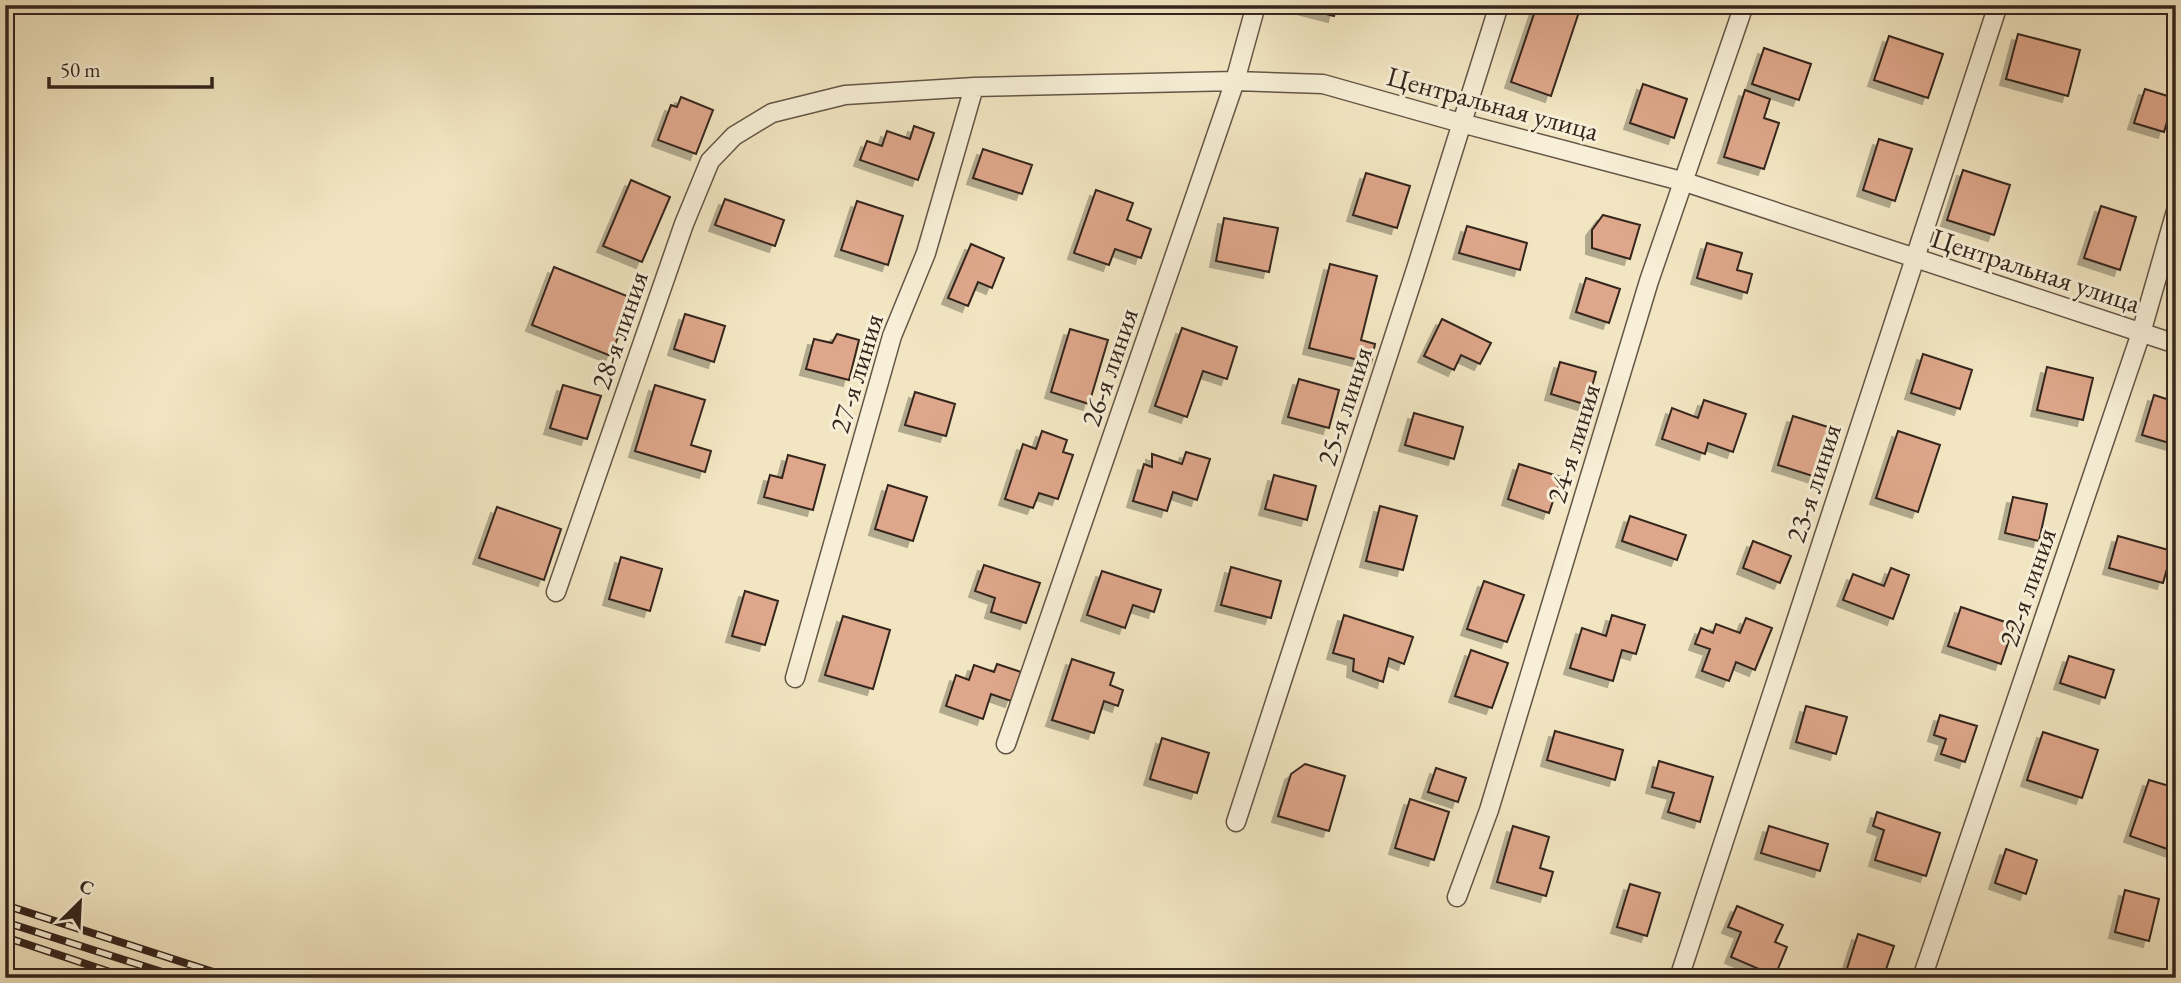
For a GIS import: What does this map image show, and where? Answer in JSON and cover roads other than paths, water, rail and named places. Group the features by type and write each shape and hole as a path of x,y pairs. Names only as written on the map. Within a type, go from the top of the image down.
{"street":[{"name":"26-я линия","path":"1006,744 1235,81 1256,5"},
{"name":"25-я линия","path":"1236,822 1499,5"},
{"name":"24-я линия","path":"1457,897 1489,810 1649,281 1744,5"},
{"name":"23-я линия","path":"1679,978 1998,5"},
{"name":"Центральная улица","path":"772,113 845,95 974,87 1235,81 1323,84 1685,182 2176,344"},
{"name":"27-я линия","path":"795,678 892,335 926,253 974,87"},
{"name":"28-я линия","path":"556,593 684,224 710,161 734,136 772,113"},
{"name":"22-я линия","path":"1922,978 2141,333 2176,211"}],"railway":[{"path":"5,905 232,978"},
{"path":"5,922 181,978"},
{"path":"5,937 128,978"}]}
